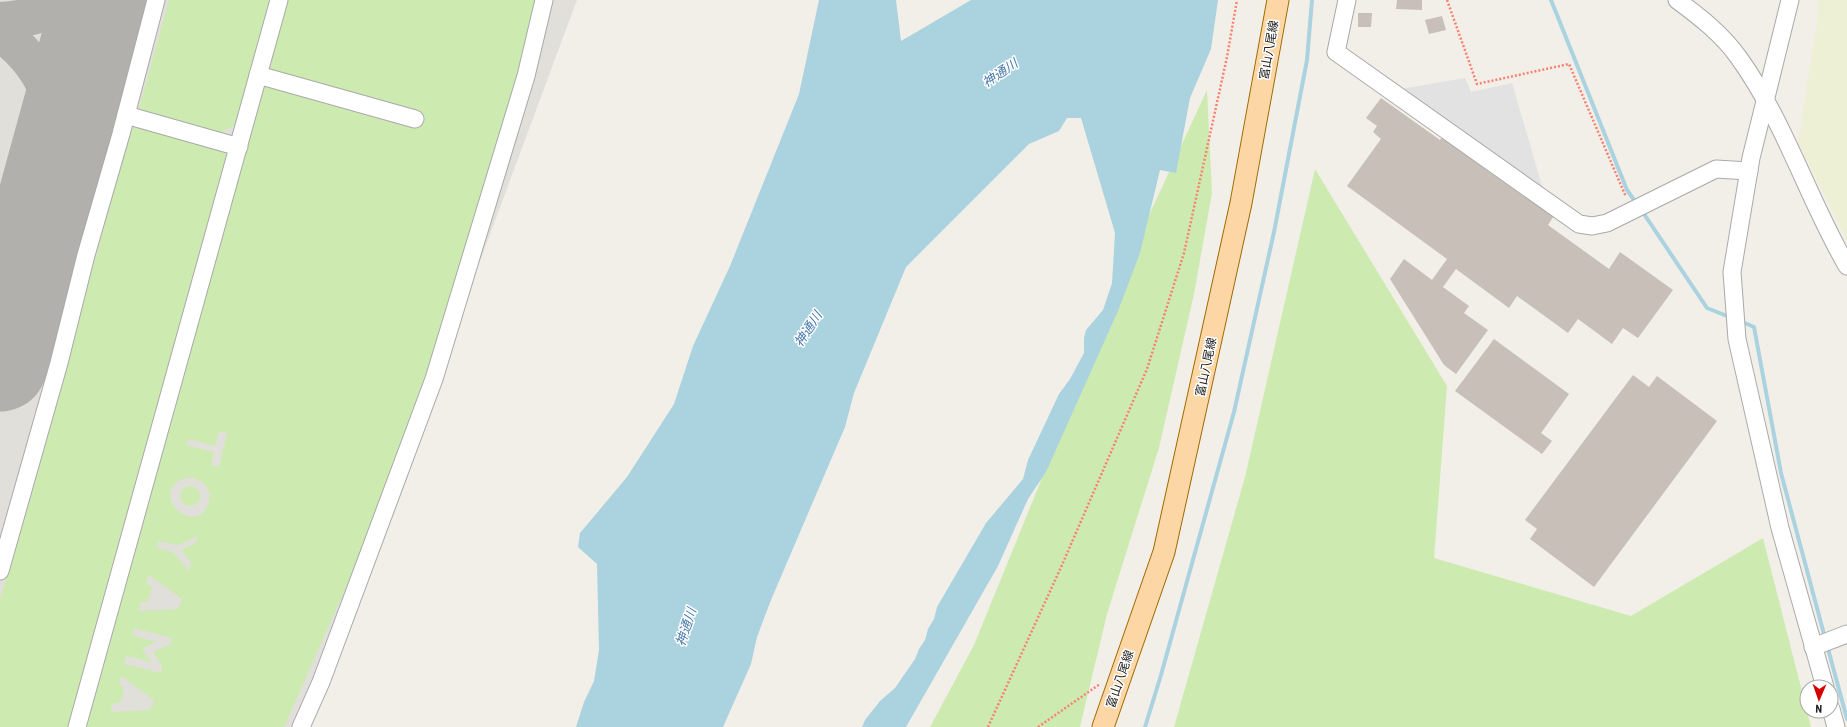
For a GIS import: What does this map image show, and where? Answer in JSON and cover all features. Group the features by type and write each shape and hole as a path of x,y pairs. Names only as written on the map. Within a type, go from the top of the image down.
{"main road":[{"name":"富山八尾線","path":"1103,727 1120,682 1166,544 1241,203 1278,0"}],"street":[{"path":"0,571 59,363 86,255 126,115 156,0"},
{"path":"77,727 279,0"},
{"path":"301,727 323,674 434,379 526,76 544,0"},
{"path":"1346,0 1336,52 1579,224 1592,226 1607,223 1716,169 1749,172"},
{"path":"1678,0 1705,21 1739,57 1765,100 1833,242 1847,266"},
{"path":"1790,0 1749,172 1732,272 1737,339 1780,528 1823,679"},
{"path":"258,75 415,119"},
{"path":"126,115 239,147"},
{"path":"1813,647 1847,634"}],"path":[{"path":"988,727 1062,565 1147,369 1184,253 1227,57 1237,0"},
{"path":"1447,0 1477,84 1568,64 1631,211"},
{"path":"1038,727 1102,682 1120,682"}],"shaded area":[{"path":"0,0 577,0 307,727 0,727"},
{"path":"1465,78 1471,92 1512,83 1545,196 1401,89"}],"green space":[{"path":"169,0 270,0 236,125 214,136 138,112"},
{"path":"287,0 537,0 512,101 457,286 362,551 284,727 84,727","holes":["219,431 227,433 219,467 211,465 214,452 186,445 188,439 215,446","189,477 194,478 202,482 208,488 210,497 209,502 202,513 194,517 185,515 176,509 171,501 170,491 176,483","198,536 196,543 181,550 191,562 189,571 173,552 157,548 159,541 178,545","149,575 182,599 178,609 139,611 140,603 148,601 152,587 146,583","134,628 172,638 170,645 153,652 162,666 161,673 124,664 126,656 152,662 142,649 156,642 132,635","121,676 154,700 150,710 111,712 112,704 121,702 124,688 119,684"]},
{"path":"1818,0 1847,0 1847,241 1798,142 1818,15"},
{"path":"1207,90 1212,193 1194,294 1159,448 1107,614 1080,727 930,727 974,645 1150,213"},
{"path":"133,124 225,152 228,158 69,727 0,727 0,600"},
{"path":"1315,169 1447,386 1434,558 1631,616 1763,538 1799,680 1799,719 1809,719 1811,727 1174,727 1245,477"},
{"path":"190,486 197,489 200,496 197,503 190,506 183,503 180,496 183,489"}],"water":[{"name":"神通川","path":"819,0 896,0 901,41 971,0 1218,0 1211,49 1190,98 1176,173 1160,170 1140,253 1118,311 1046,472 1028,499 998,566 906,727 862,727 865,720 880,701 895,688 915,659 934,619 937,607 986,523 1023,479 1028,460 1059,394 1070,379 1084,353 1084,338 1086,330 1103,310 1112,283 1115,233 1081,118 1067,118 1059,131 1029,144 906,267 854,393 845,427 771,600 757,637 751,664 723,727 576,727 584,702 594,681 599,650 597,564 578,547 580,533 627,477 674,404 693,346 730,266 799,94"}],"building":[{"path":"1397,0 1422,0 1422,10 1396,9"},
{"path":"1358,13 1372,13 1371,27 1358,27"},
{"path":"1442,16 1446,30 1429,34 1425,20"},
{"path":"1381,98 1440,140 1444,134 1555,214 1548,225 1609,269 1620,252 1673,290 1638,338 1623,328 1612,344 1578,319 1568,333 1517,296 1509,308 1456,269 1443,287 1469,306 1464,313 1488,330 1456,374 1444,365 1390,279 1404,259 1432,280 1447,259 1347,186 1381,139 1373,132 1377,126 1366,118"},
{"path":"1494,339 1569,394 1541,433 1552,441 1542,454 1455,391"},
{"path":"1633,375 1649,387 1657,376 1717,421 1594,587 1530,539 1537,529 1525,520"}],"waterway":[{"path":"1145,727 1161,675 1234,412 1274,232 1307,60 1312,0"},
{"path":"1551,0 1627,190 1637,204"},
{"path":"1642,211 1707,308 1732,318"},
{"path":"1740,321 1754,327 1781,473 1825,638"},
{"path":"1827,645 1847,719"}],"taxiway":[{"path":"0,21 35,15 52,9 68,0"},
{"path":"0,33 11,41 30,61 51,98 56,125 54,169"}],"runway":[{"path":"0,364 100,0"}]}
